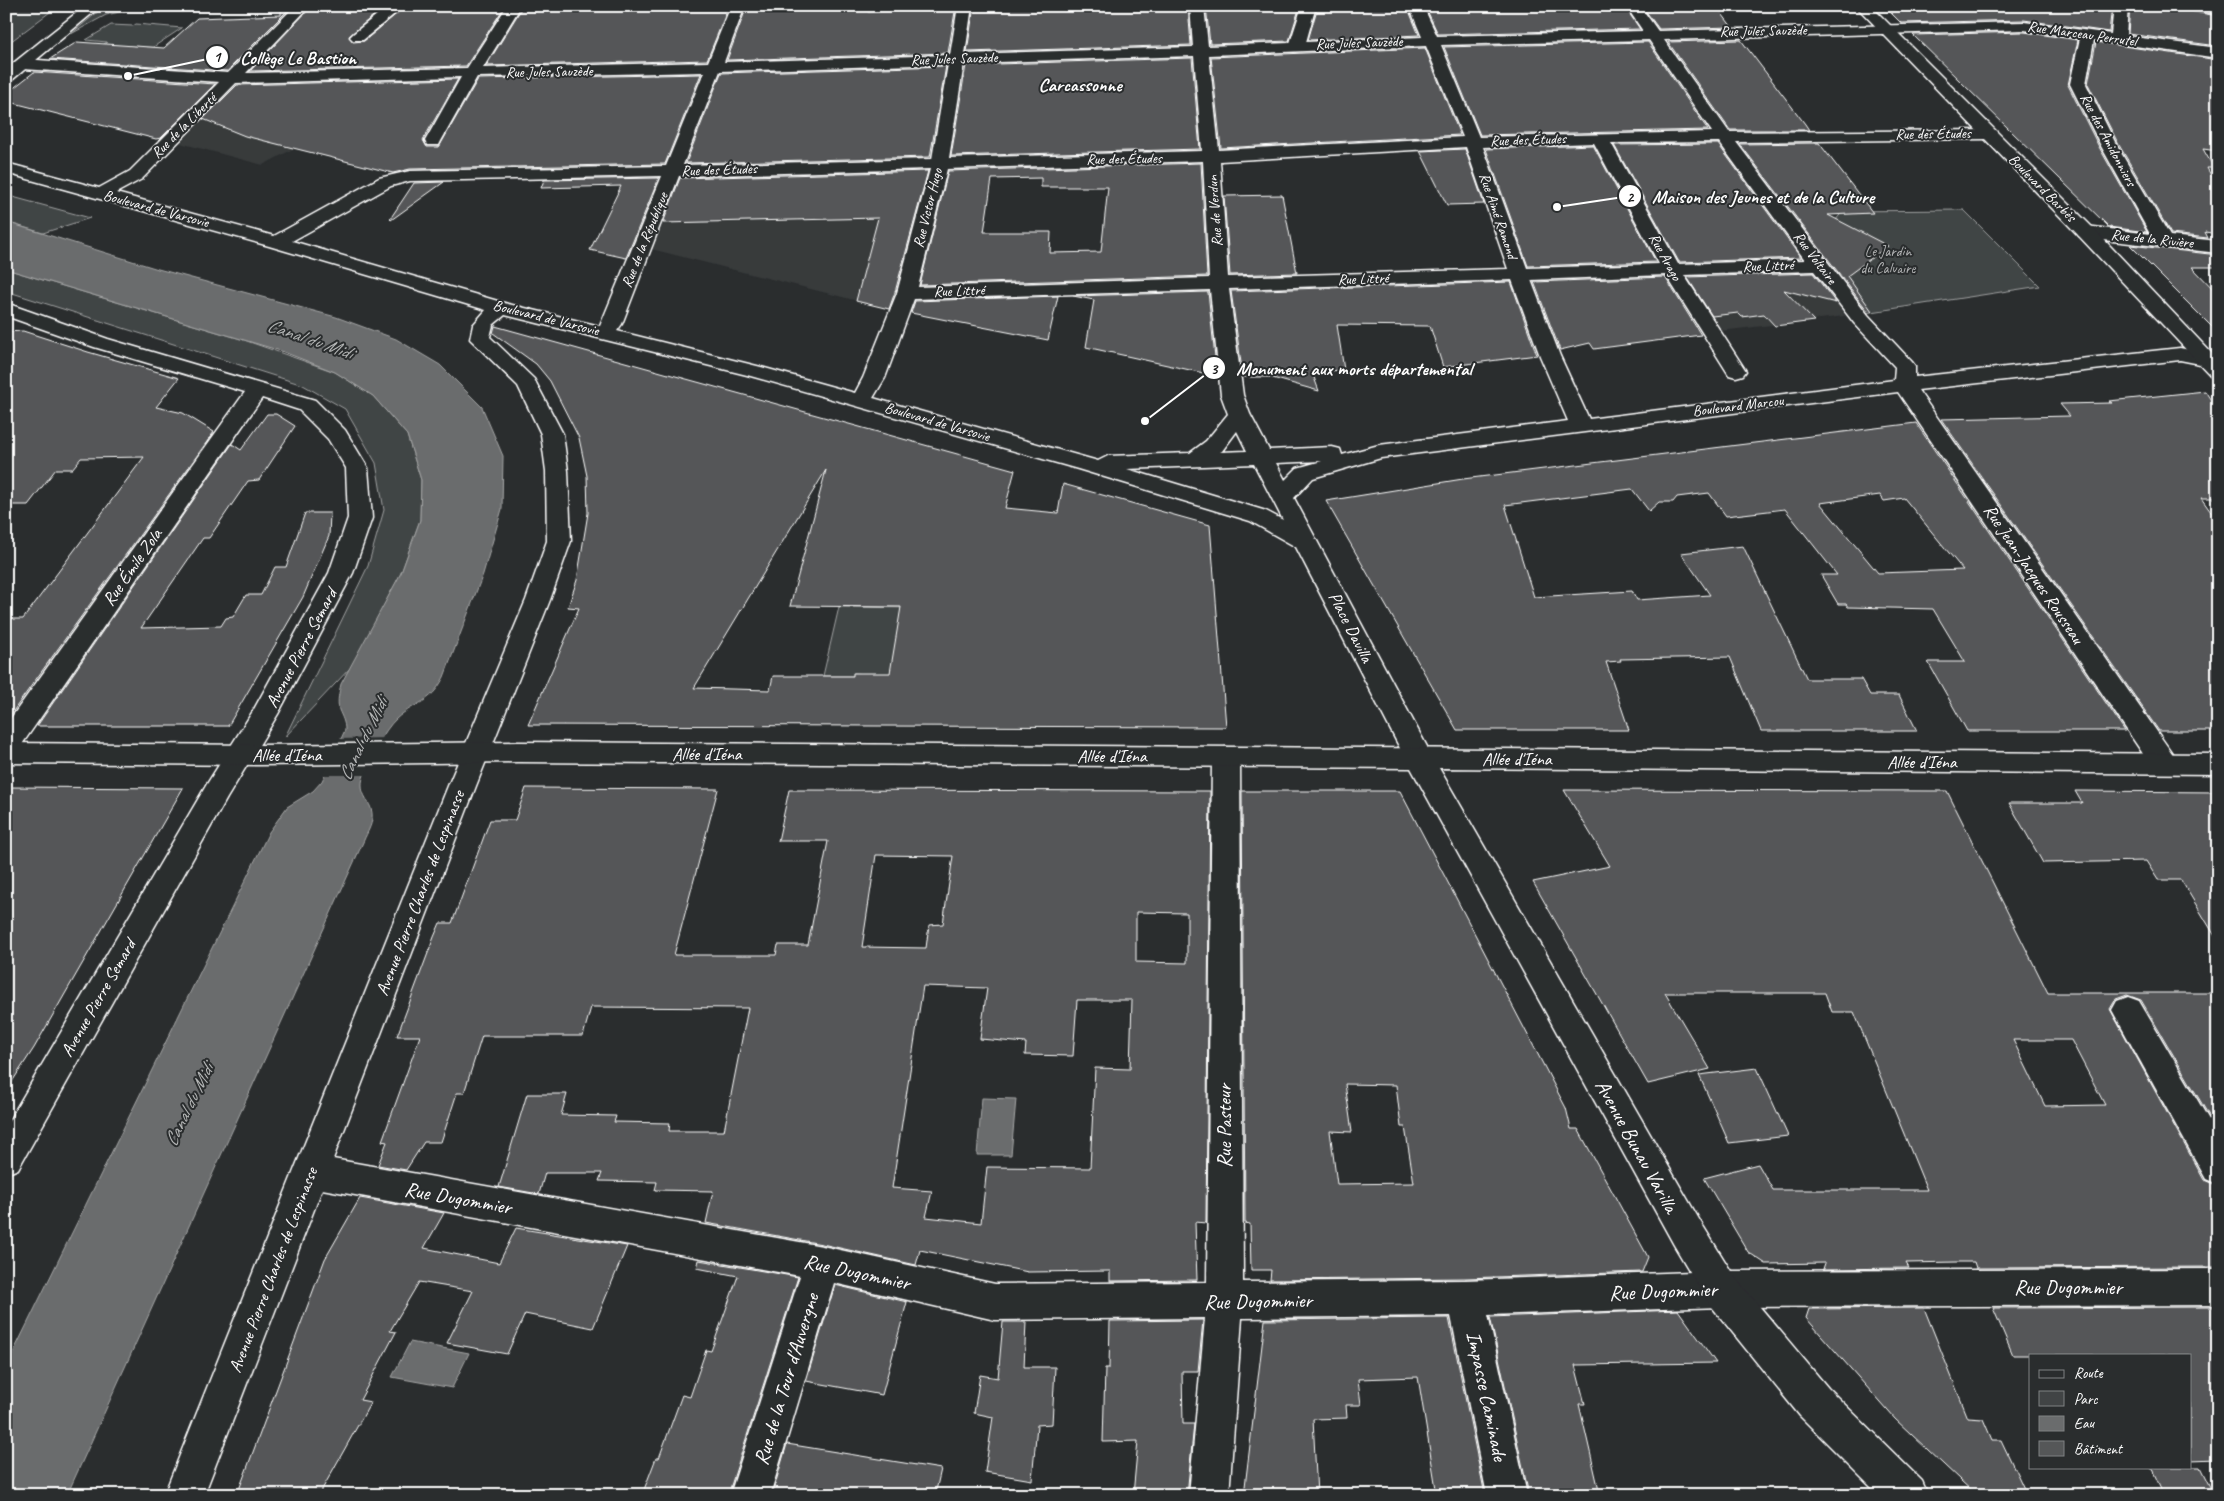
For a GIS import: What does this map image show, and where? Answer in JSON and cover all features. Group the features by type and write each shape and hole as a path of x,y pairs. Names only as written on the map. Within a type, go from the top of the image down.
{"street":[{"path":"6,77 94,6"},
{"name":"Rue de la Liberté","path":"101,194 136,175 303,6"},
{"path":"358,37 397,6"},
{"path":"433,141 471,74 514,6"},
{"name":"Rue de la République","path":"605,333 612,324 738,6"},
{"name":"Rue Victor Hugo","path":"861,401 874,378 907,293 940,164 965,6"},
{"name":"Rue de Verdun","path":"1197,6 1211,156 1219,283 1232,395 1239,414 1283,496"},
{"path":"1297,46 1309,6"},
{"name":"Rue Aimé Ramond","path":"1416,6 1473,142 1518,274 1566,395 1581,426"},
{"name":"Rue Voltaire","path":"1633,6 1724,137 1820,265 1861,319 1905,366 1904,385"},
{"name":"Boulevard Barbès","path":"1863,6 1987,134 2086,232 2212,366"},
{"path":"2118,38 2121,6"},
{"path":"2193,6 2218,10"},
{"path":"2013,13 2024,26"},
{"name":"Rue Marceau Perrutel","path":"1885,28 2024,26 2218,53"},
{"name":"Rue Jules Sauzède","path":"23,64 232,78 471,74 1202,51 1430,40 1885,28"},
{"name":"Rue des Amidonniers","path":"2088,34 2078,84 2109,146 2163,240"},
{"name":"Rue des Études","path":"276,242 385,182 410,176 672,171 1211,156 1473,142 1600,138 1987,134"},
{"name":"Rue Arago","path":"1600,138 1671,269 1712,337 1736,371"},
{"name":"Boulevard de Varsovie","path":"6,168 276,242 500,308 605,333 861,401 1086,464 1258,516 1308,543"},
{"name":"Rue de la Rivière","path":"2086,232 2218,247"},
{"name":"Rue Littré","path":"907,293 1820,265"},
{"name":"Avenue Pierre Charles de Lespinasse","path":"184,1495 475,752 538,600 559,541 557,471 552,434 527,384 480,338 480,330 484,323 500,308"},
{"name":"Avenue Pierre Semard","path":"6,1158 217,791 250,755 265,714 341,573 360,518 357,468 337,435 306,406 258,389 9,314"},
{"name":"Boulevard Marcou","path":"1283,496 1305,473 1379,452 1904,385 2180,354 2212,366"},
{"name":"Rue Jean-Jacques Rousseau","path":"1904,385 2164,763"},
{"name":"Rue Émile Zola","path":"6,746 258,389"},
{"path":"1196,459 1214,446 1239,414"},
{"name":"Boulevard de Varsovie","path":"1086,464 1379,452"},
{"name":"Place Davilla","path":"1283,496 1418,758"},
{"name":"Allée d'Iéna","path":"6,753 250,755 475,752 2218,764"},
{"name":"Rue Pasteur","path":"1209,1495 1226,1301 1224,1126 1226,757"},
{"name":"Avenue Bunau Varilla","path":"1418,758 1687,1233 1721,1289 1814,1402 1908,1495"},
{"path":"2128,1010 2218,1168"},
{"name":"Rue Dugommier","path":"311,1172 822,1263 995,1302 1465,1298 1721,1289 2218,1287"},
{"name":"Rue de la Tour d'Auvergne","path":"750,1495 822,1263"},
{"name":"Impasse Caminade","path":"1465,1298 1476,1342 1507,1495"}],"shaded area":[{"path":"240,81 269,97 295,148 263,165 180,143"},
{"path":"928,168 894,306 886,308 651,249 681,176 686,174"},
{"path":"1763,271 1813,272 1834,297 1845,316 1721,331 1684,275"}],"green space":[{"path":"6,6 58,6 6,45"},
{"path":"105,6 147,6 106,15 71,34"},
{"path":"136,24 182,28 129,63 81,59 107,42 86,40 111,25 133,26"},
{"path":"6,195 90,218 43,233 6,222"},
{"name":"Le Jardin du Calvaire","path":"1964,210 2040,286 1865,313 1798,221 1835,221 1843,211"},
{"path":"6,269 244,340 335,372 373,396 407,435 421,480 420,520 401,573 352,666 285,737 368,566 384,510 376,463 345,409 303,385 6,291"},
{"path":"839,607 919,608 895,676 854,673 853,676 823,676"}],"water":[{"name":"Canal du Midi","path":"6,222 158,269 336,317 396,339 440,365 482,407 503,456 502,509 483,574 444,677 428,698 403,713 391,724 369,761 362,782 362,788 372,812 372,821 369,829 67,1495 6,1495 6,1367 269,832 287,807 313,791 322,781 345,730 338,706 341,684 401,573 420,520 421,480 407,435 373,396 335,372 281,351 6,269"},
{"path":"982,1098 1016,1099 1011,1155 977,1155"},
{"path":"410,1342 469,1353 452,1388 392,1377"}],"pier":[{"path":"385,738 366,775 321,775 339,739"}],"building":[{"path":"281,6 292,6 227,71 50,59 77,42 164,48 197,18 281,15"},
{"path":"312,6 385,6 349,36 353,42 364,41 406,6 505,6 466,66 250,71"},
{"path":"523,6 729,6 707,60 486,66"},
{"path":"747,6 869,6 868,12 921,10 922,6 956,6 948,53 727,60"},
{"path":"974,6 1188,6 1191,45 967,52"},
{"path":"1206,6 1300,6 1289,41 1210,44"},
{"path":"1318,6 1407,6 1419,35 1308,40"},
{"path":"1425,6 1624,6 1640,29 1438,34"},
{"path":"1642,6 1716,6 1732,27 1659,29"},
{"path":"1884,6 2112,6 2109,32 2024,20 1901,23"},
{"path":"2130,6 2174,6 2185,8 2188,11 2218,16 2218,46 2128,34"},
{"path":"2024,32 2078,40 2068,85 2099,147 2147,232 2109,227 1913,35"},
{"path":"1741,40 1809,130 1730,130 1668,42"},
{"path":"1648,42 1708,130 1480,135 1444,47"},
{"path":"2096,42 2218,60 2218,151 2203,149 2214,168 2207,168 2218,188 2218,234 2205,232 2208,238 2171,234 2119,145 2088,84"},
{"path":"1425,48 1460,135 1221,148 1211,57"},
{"path":"1192,58 1200,149 951,156 966,65"},
{"path":"946,66 930,157 686,163 721,73"},
{"path":"34,72 215,84 161,138 156,139 6,101 6,94"},
{"path":"701,74 665,164 410,169 393,173 245,136 203,119 237,85 458,79 423,140 427,147 439,147 478,79"},
{"path":"1819,143 1873,213 1828,215 1888,246 1847,276 1872,311 1867,310 1740,144"},
{"path":"1718,144 1801,258 1679,262 1614,145"},
{"path":"1593,145 1656,262 1528,266 1486,149"},
{"path":"1465,149 1484,204 1447,205 1420,151"},
{"path":"1201,163 1207,276 920,285 948,171","holes":["1041,178 1041,187 1108,187 1101,252 1050,253 1051,232 984,232 992,179"]},
{"path":"928,171 889,309 856,301 878,218 663,223 680,178"},
{"path":"659,178 626,258 590,250 621,186 541,188 544,180"},
{"path":"444,182 391,220 390,219 414,183"},
{"path":"1282,195 1297,273 1230,275 1224,196"},
{"path":"2130,245 2218,255 2218,267 2192,267 2218,294 2218,333"},
{"path":"1813,273 1836,303 1784,290 1814,321 1775,326 1764,314 1742,317 1738,313 1712,316 1687,277"},
{"path":"1665,277 1701,335 1594,349 1590,343 1560,350 1534,282"},
{"path":"1511,282 1537,355 1443,367 1430,326 1337,325 1344,370 1312,372 1319,391 1269,377 1243,377 1231,291"},
{"path":"1208,292 1217,376 1086,347 1094,300 1073,296"},
{"path":"1058,296 1048,340 911,313 915,301"},
{"path":"495,326 1015,470 1005,508 1058,513 1063,484 1210,525 1226,727 528,725 579,608 568,607 577,580 588,513 587,476 579,438 550,381 536,364 493,333","holes":["826,470 790,606 901,607 890,673 853,673 853,676 773,676 770,690 694,688"]},
{"path":"23,331 179,378 156,407 183,413 214,432 6,721 6,619 23,619 144,457 81,458 72,469 56,469 28,505 6,505 6,332"},
{"path":"2205,391 2218,411 2218,498 2201,498 2218,522 2218,731 2159,731 1941,419 2070,416 2060,404 2112,403 2109,401"},
{"path":"267,414 276,414 295,426 259,480 248,481 209,538 203,538 141,628 221,626 226,618 233,617 246,595 261,595 275,567 286,567 305,513 330,513 329,536 303,597 228,726 37,726 232,444 241,450"},
{"path":"1916,423 2125,731 1967,731 1928,662 1965,662 1933,609 1848,607 1846,604 1838,604 1821,575 1837,575 1785,509 1726,516 1709,493 1677,497 1673,502 1659,502 1649,511 1632,489 1505,505 1534,597 1632,591 1637,600 1710,595 1681,553 1743,546 1807,679 1861,679 1870,695 1899,695 1917,731 1761,731 1730,657 1620,659 1621,661 1606,662 1629,730 1457,730 1326,501 1463,479","holes":["1880,495 1884,501 1904,498 1963,570 1878,573 1820,503"]},
{"path":"6,787 183,788 34,1048 6,1091"},
{"path":"526,788 718,789 674,955 776,955 778,945 808,945 828,841 778,841 789,790 1210,791 1206,1223 1195,1222 1197,1280 1110,1281 1110,1271 1028,1272 920,1250 916,1265 822,1244 706,1223 713,1191 655,1190 657,1182 599,1181 602,1173 545,1173 539,1194 499,1187 527,1094 567,1094 561,1115 616,1116 614,1122 670,1123 669,1131 724,1131 748,1008 591,1007 583,1036 482,1036 464,1093 457,1093 441,1142 424,1142 406,1170 378,1165 387,1142 382,1141 420,1036 397,1036 434,937 440,923 452,923 490,820 515,820","holes":["876,855 953,856 943,924 929,925 926,948 862,947","1136,912 1187,913 1187,963 1136,962","923,986 987,988 980,1039 1026,1043 1025,1055 1073,1056 1077,1000 1132,1000 1130,1069 1095,1068 1090,1168 987,1167 981,1223 926,1217 932,1191 892,1188"]},
{"path":"1564,790 1947,791 2048,993 2218,993 2218,1131 2141,1000 2127,995 2116,999 2110,1009 2204,1180 2218,1186 2218,1267 1976,1268 1974,1262 1956,1262 1906,1263 1909,1268 1823,1269 1825,1263 1766,1264 1748,1252 1704,1178 1758,1164 1773,1190 1927,1190 1854,1012 1832,1012 1825,993 1665,993 1710,1069 1648,1084 1533,882 1610,866","holes":["2013,1040 2071,1040 2105,1105 2045,1106"]},
{"path":"1242,791 1400,791 1566,1108 1571,1129 1578,1129 1648,1257 1642,1272 1465,1278 1270,1280 1271,1270 1251,1270 1250,1224 1245,1223","holes":["1345,1084 1396,1085 1401,1127 1405,1127 1414,1183 1337,1184 1330,1131 1352,1132"]},
{"path":"2075,791 2218,792 2218,941 2181,880 2158,880 2146,861 2043,863 2009,803 2082,803"},
{"path":"1757,1068 1788,1136 1729,1143 1699,1075"},
{"path":"360,1198 444,1213 424,1248 499,1263 516,1228 627,1246 593,1328 525,1314 507,1354 447,1343 473,1291 419,1282 390,1331 396,1332 360,1400 371,1402 319,1495 237,1495 325,1259"},
{"path":"699,1260 798,1277 728,1495 642,1495 656,1458 659,1458 682,1395 690,1397 706,1350 711,1351 738,1276 697,1268"},
{"path":"835,1285 907,1302 882,1395 806,1381"},
{"path":"2218,1307 2218,1459 2192,1460 2192,1354 2013,1355 1993,1308"},
{"path":"1924,1308 1968,1418 1983,1419 1992,1440 2001,1440 2027,1495 1976,1495 1895,1419 1806,1318 1809,1309"},
{"path":"1678,1310 1716,1363 1575,1365 1585,1404 1579,1404 1600,1495 1529,1495 1490,1317"},
{"path":"1449,1318 1485,1495 1437,1495 1418,1377 1358,1379 1361,1405 1346,1405 1347,1418 1313,1419 1317,1495 1244,1495 1265,1320"},
{"path":"1203,1320 1198,1371 1182,1371 1183,1424 1194,1424 1187,1495 1133,1495 1138,1441 1103,1442 1105,1368 1109,1368 1110,1321"},
{"path":"1003,1322 1026,1322 1024,1367 1055,1367 1052,1424 1037,1425 1032,1480 985,1472 993,1417 974,1413 980,1375 998,1378"},
{"path":"787,1444 941,1469 935,1495 772,1495"},
{"path":"2200,1467 2214,1495 2164,1495 2151,1468"}],"place":[{"name":"Collège Le Bastion","path":"128,76"},
{"name":"Maison des Jeunes et de la Culture","path":"1557,207"},
{"name":"Monument aux morts départemental","path":"1145,421"}],"district":[{"name":"Carcassonne","path":"1080,85"}]}
